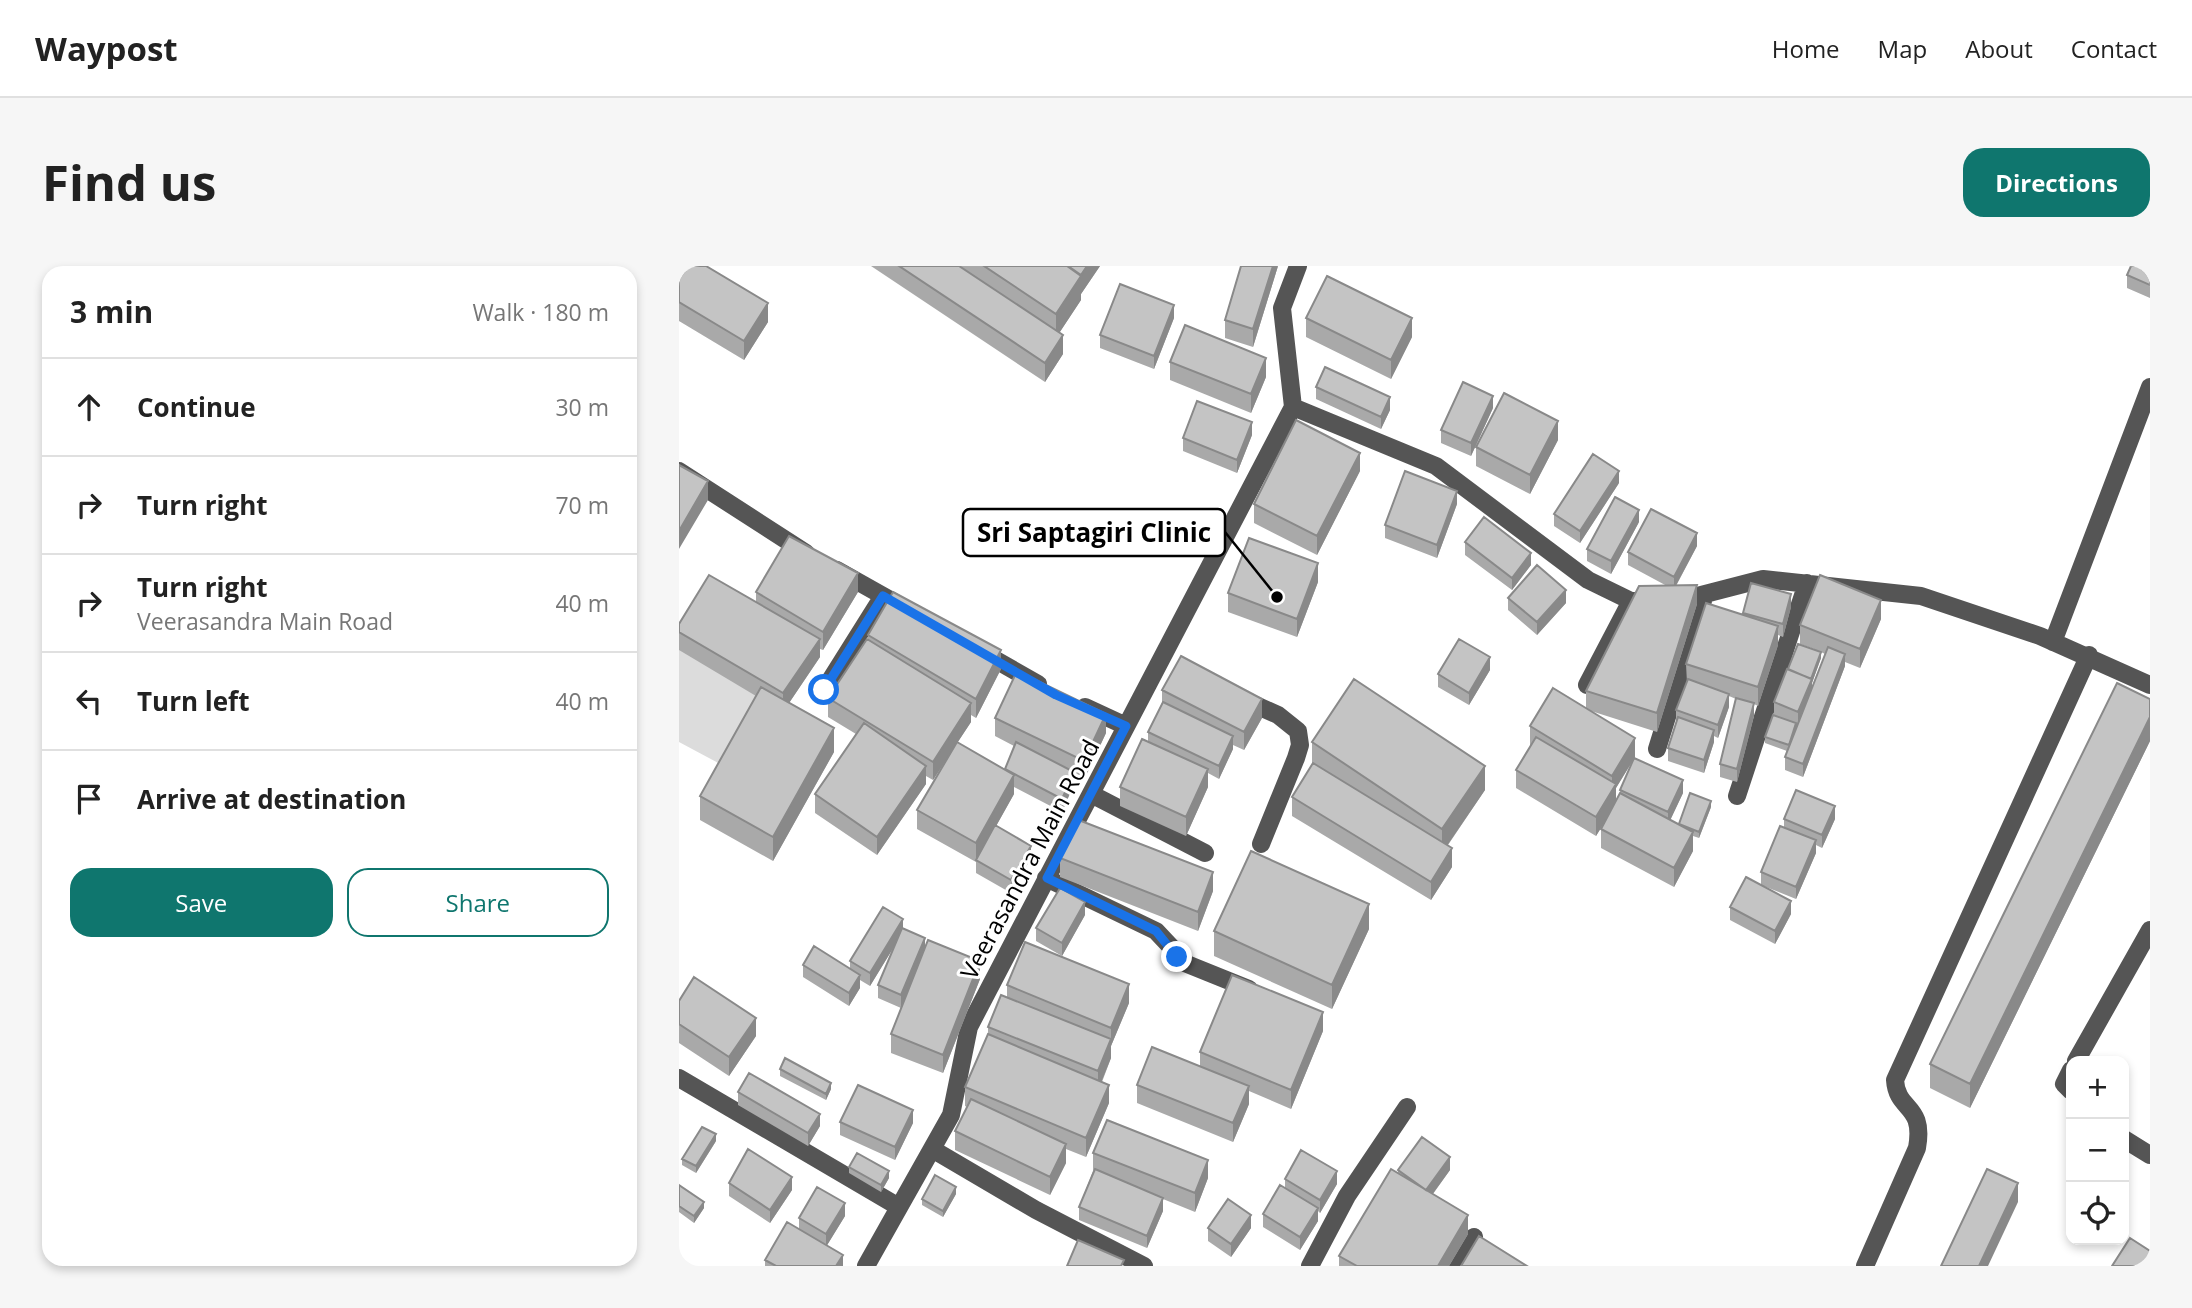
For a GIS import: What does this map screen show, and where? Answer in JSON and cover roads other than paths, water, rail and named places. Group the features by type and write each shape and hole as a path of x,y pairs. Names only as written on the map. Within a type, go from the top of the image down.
{"street":[{"path":"1298,266 1282,308 1293,407 1436,466 1588,580 1631,601 1678,601 1763,579 1921,596 2089,655 2150,685"},
{"path":"2053,642 2150,387"},
{"name":"Veerasandra Main Road","path":"866,1266 951,1115 969,1027 1126,726 1166,663 1293,407"},
{"path":"679,471 791,544 929,622"},
{"path":"1737,796 1807,583"},
{"path":"1657,749 1705,594"},
{"path":"824,690 883,596"},
{"path":"1587,685 1631,601"},
{"path":"963,641 1062,697 1126,726"},
{"path":"1865,1266 1917,1148 1920,1131 1918,1120 1895,1090 1895,1080 2089,655"},
{"path":"1231,693 1278,715 1298,731 1300,745 1296,758 1261,844"},
{"path":"1091,794 1205,853"},
{"path":"1047,878 1156,931 1187,964 1270,997"},
{"path":"2079,1056 2150,930"},
{"path":"679,1078 899,1206"},
{"path":"1310,1266 1347,1196 1407,1107"},
{"path":"2129,1142 2150,1155"},
{"path":"932,1149 1036,1210 1145,1266"},
{"path":"1457,1266 1474,1237"}],"place":[{"name":"Sri Saptagiri Clinic","path":"1277,597"}]}
